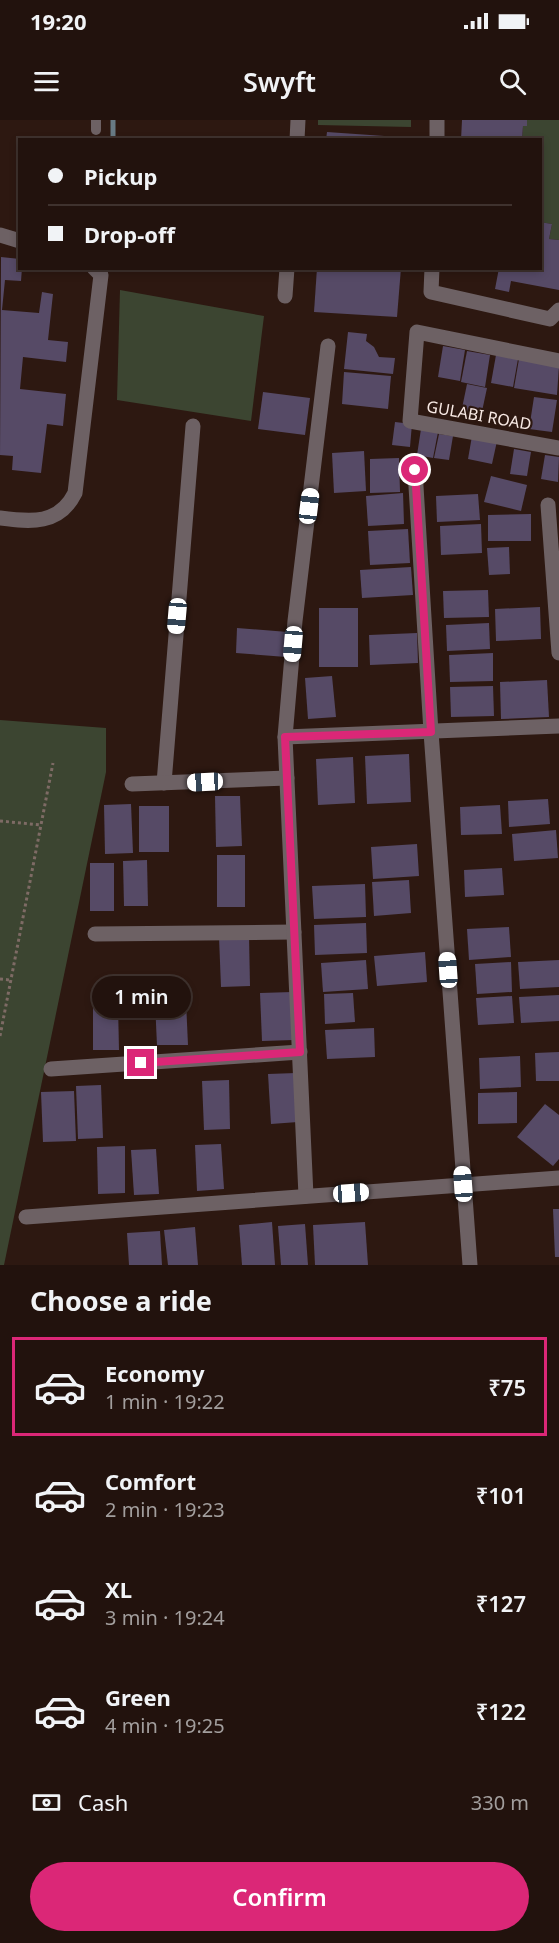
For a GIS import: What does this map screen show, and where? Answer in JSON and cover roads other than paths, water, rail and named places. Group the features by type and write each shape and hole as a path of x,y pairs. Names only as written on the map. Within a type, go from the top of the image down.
{"street":[{"path":"297,138 298,120"},
{"path":"437,120 437,138"},
{"path":"0,235 18,240"},
{"path":"0,518 32,522 51,518 66,507 75,493 101,275 96,270"},
{"path":"285,296 287,270"},
{"path":"432,270 431,292 550,319 559,310"},
{"name":"GULABI ROAD","path":"559,360 417,332 410,421 559,448"},
{"path":"306,1196 285,737 295,621 328,346"},
{"path":"164,783 193,426"},
{"path":"415,470 431,732 470,1265"},
{"path":"548,505 559,653"},
{"path":"285,737 559,726"},
{"path":"132,784 287,778"},
{"path":"95,934 294,932"},
{"path":"51,1069 300,1052"},
{"path":"26,1216 559,1178"}],"waterway":[{"path":"113,120 113,138"}]}
